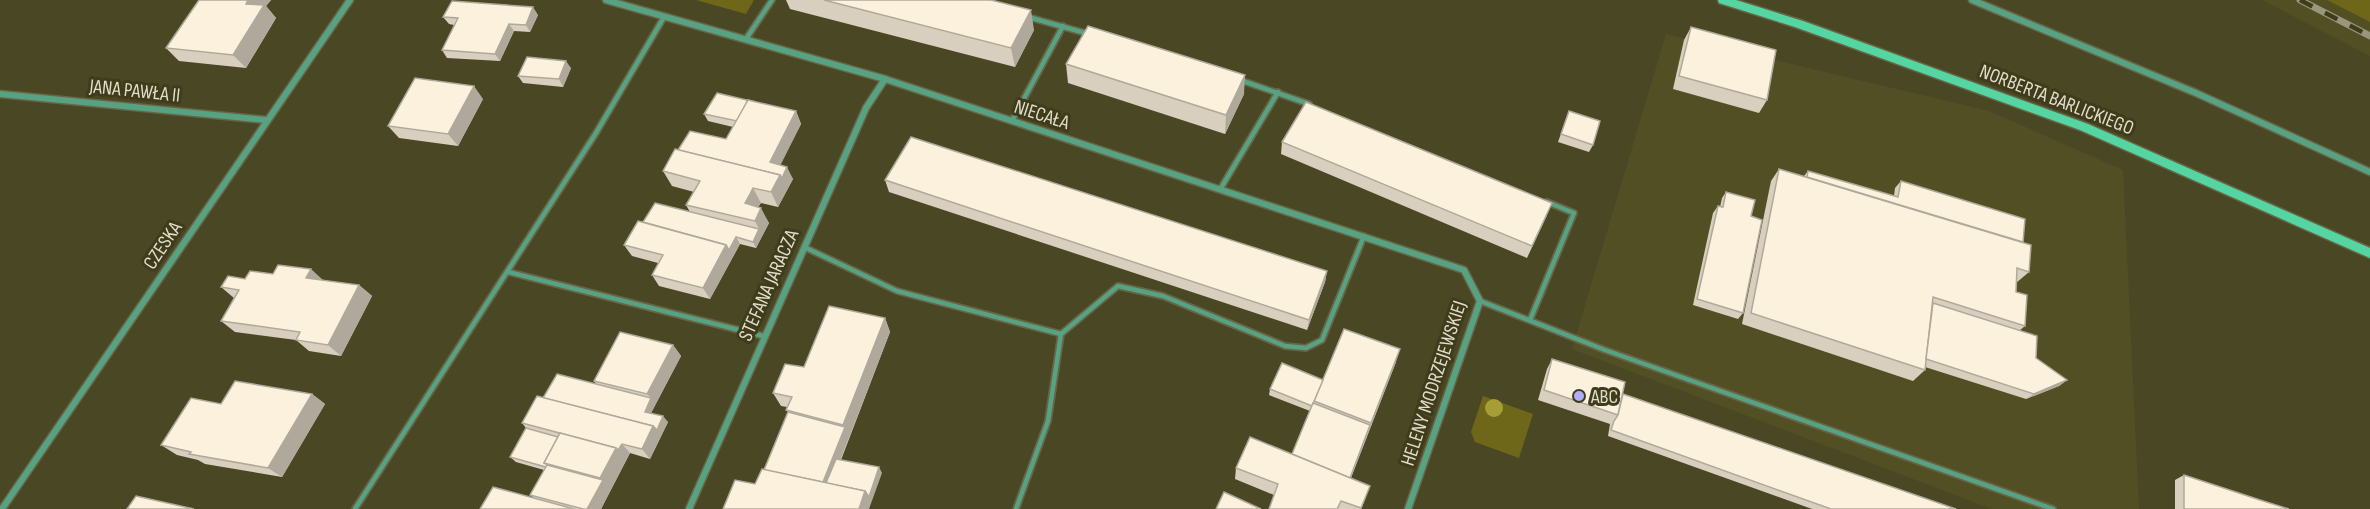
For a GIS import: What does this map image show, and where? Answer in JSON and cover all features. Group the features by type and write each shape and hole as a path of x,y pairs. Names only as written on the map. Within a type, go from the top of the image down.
{"street":[{"name":"CZESKA","path":"2,509 350,0"},
{"name":"NIECAŁA","path":"606,0 885,79 1464,270"},
{"name":"NORBERTA BARLICKIEGO","path":"1724,0 1865,47 2084,127 2370,253"},
{"path":"1972,0 2196,93 2370,172"},
{"name":"STEFANA JARACZA","path":"690,509 763,336 866,108 885,79"},
{"name":"JANA PAWŁA II","path":"0,94 266,120"},
{"name":"HELENY MODRZEJEWSKIEJ","path":"1408,509 1480,301 1464,270"}],"lane":[{"path":"746,39 772,0"},
{"path":"1019,14 1097,36"},
{"path":"355,509 596,133 664,17"},
{"path":"1012,121 1063,26"},
{"path":"1233,78 1311,105"},
{"path":"1221,188 1278,92"},
{"path":"1530,320 1574,213 1541,200"},
{"path":"1016,509 1048,421 1061,334 1118,286 1163,296 1285,346 1306,348 1322,340 1364,236"},
{"path":"803,247 897,291 1061,334"},
{"path":"508,272 763,336"},
{"path":"1480,301 1605,350 2053,509"}],"shaded area":[{"path":"696,0 754,0 746,14"},
{"path":"2262,0 2327,0 2370,22 2370,56"},
{"path":"2327,0 2370,0 2370,22"},
{"path":"1666,34 1989,111 2123,170 2139,509 1992,509 1572,349"},
{"path":"1483,396 1533,414 1519,458 1475,442 1471,432"}],"building":[{"path":"199,0 248,0 246,4 264,5 233,55 166,48"},
{"path":"824,0 991,0 1031,10 1011,48"},
{"path":"452,1 533,7 526,25 509,24 495,54 442,50 458,18 443,17"},
{"path":"1088,26 1245,75 1226,115 1066,64"},
{"path":"1691,27 1776,50 1767,100 1679,76"},
{"path":"527,57 566,61 559,79 518,76"},
{"path":"415,78 474,86 448,134 388,126"},
{"path":"717,93 748,100 737,121 704,114"},
{"path":"748,100 796,111 770,162 787,167 782,178 780,175 678,150 690,131 726,139"},
{"path":"1306,102 1552,203 1532,246 1282,142"},
{"path":"1569,111 1600,121 1593,145 1561,134"},
{"path":"911,137 1327,271 1309,320 885,180"},
{"path":"675,149 780,175 771,192 753,188 745,203 761,208 755,221 686,205 700,181 663,171"},
{"path":"1779,169 2031,245 2029,272 2017,268 2016,292 2027,295 2025,326 1933,297 1925,370 1751,313"},
{"path":"1808,171 1898,197 1901,181 2025,219 2023,242 1807,177"},
{"path":"1726,192 1755,200 1751,216 1762,220 1743,313 1697,299 1718,206 1723,207"},
{"path":"655,203 759,229 753,242 736,237 729,250 726,245 643,222"},
{"path":"638,221 726,245 703,288 652,275 663,255 624,245"},
{"path":"278,265 311,269 306,278 359,285 328,345 296,340 300,332 221,321 239,290 221,287 228,276 245,279 250,271 273,274"},
{"path":"1933,303 2037,336 2036,358 2067,380 2034,394 1926,359"},
{"path":"829,306 885,318 843,425 786,410 792,397 773,393 785,364 804,367"},
{"path":"1344,329 1400,349 1371,423 1314,401"},
{"path":"620,332 673,345 647,394 594,381"},
{"name":"ABC","path":"1552,359 1625,382 1618,415 1544,390"},
{"path":"1282,363 1323,380 1312,406 1270,389"},
{"path":"557,374 651,398 645,412 663,416 657,430 653,426 543,398"},
{"path":"235,381 312,394 268,468 189,454 191,452 161,445 191,398 221,404"},
{"path":"1623,394 1956,509 1831,509 1611,430 1618,415"},
{"path":"537,396 653,426 642,449 622,444 618,450 522,423"},
{"path":"1313,403 1370,425 1350,478 1292,454"},
{"path":"788,412 845,427 823,482 764,470"},
{"path":"526,428 558,437 544,463 546,467 510,457"},
{"path":"560,433 616,448 600,478 544,463"},
{"path":"1250,437 1370,486 1361,508 1341,501 1337,509 1269,509 1278,484 1236,468"},
{"path":"836,459 879,467 869,497 865,491 826,483"},
{"path":"547,465 603,480 587,509 530,495"},
{"path":"762,469 865,491 859,509 723,509 735,480 755,484"},
{"path":"2184,475 2260,500 2289,509 2184,509"},
{"path":"493,487 574,509 480,509"},
{"path":"1224,492 1261,509 1216,509"},
{"path":"136,496 194,509 127,509"}],"railway":[{"path":"2300,0 2370,36"}],"place":[{"name":"ABC","path":"1579,396"}]}
